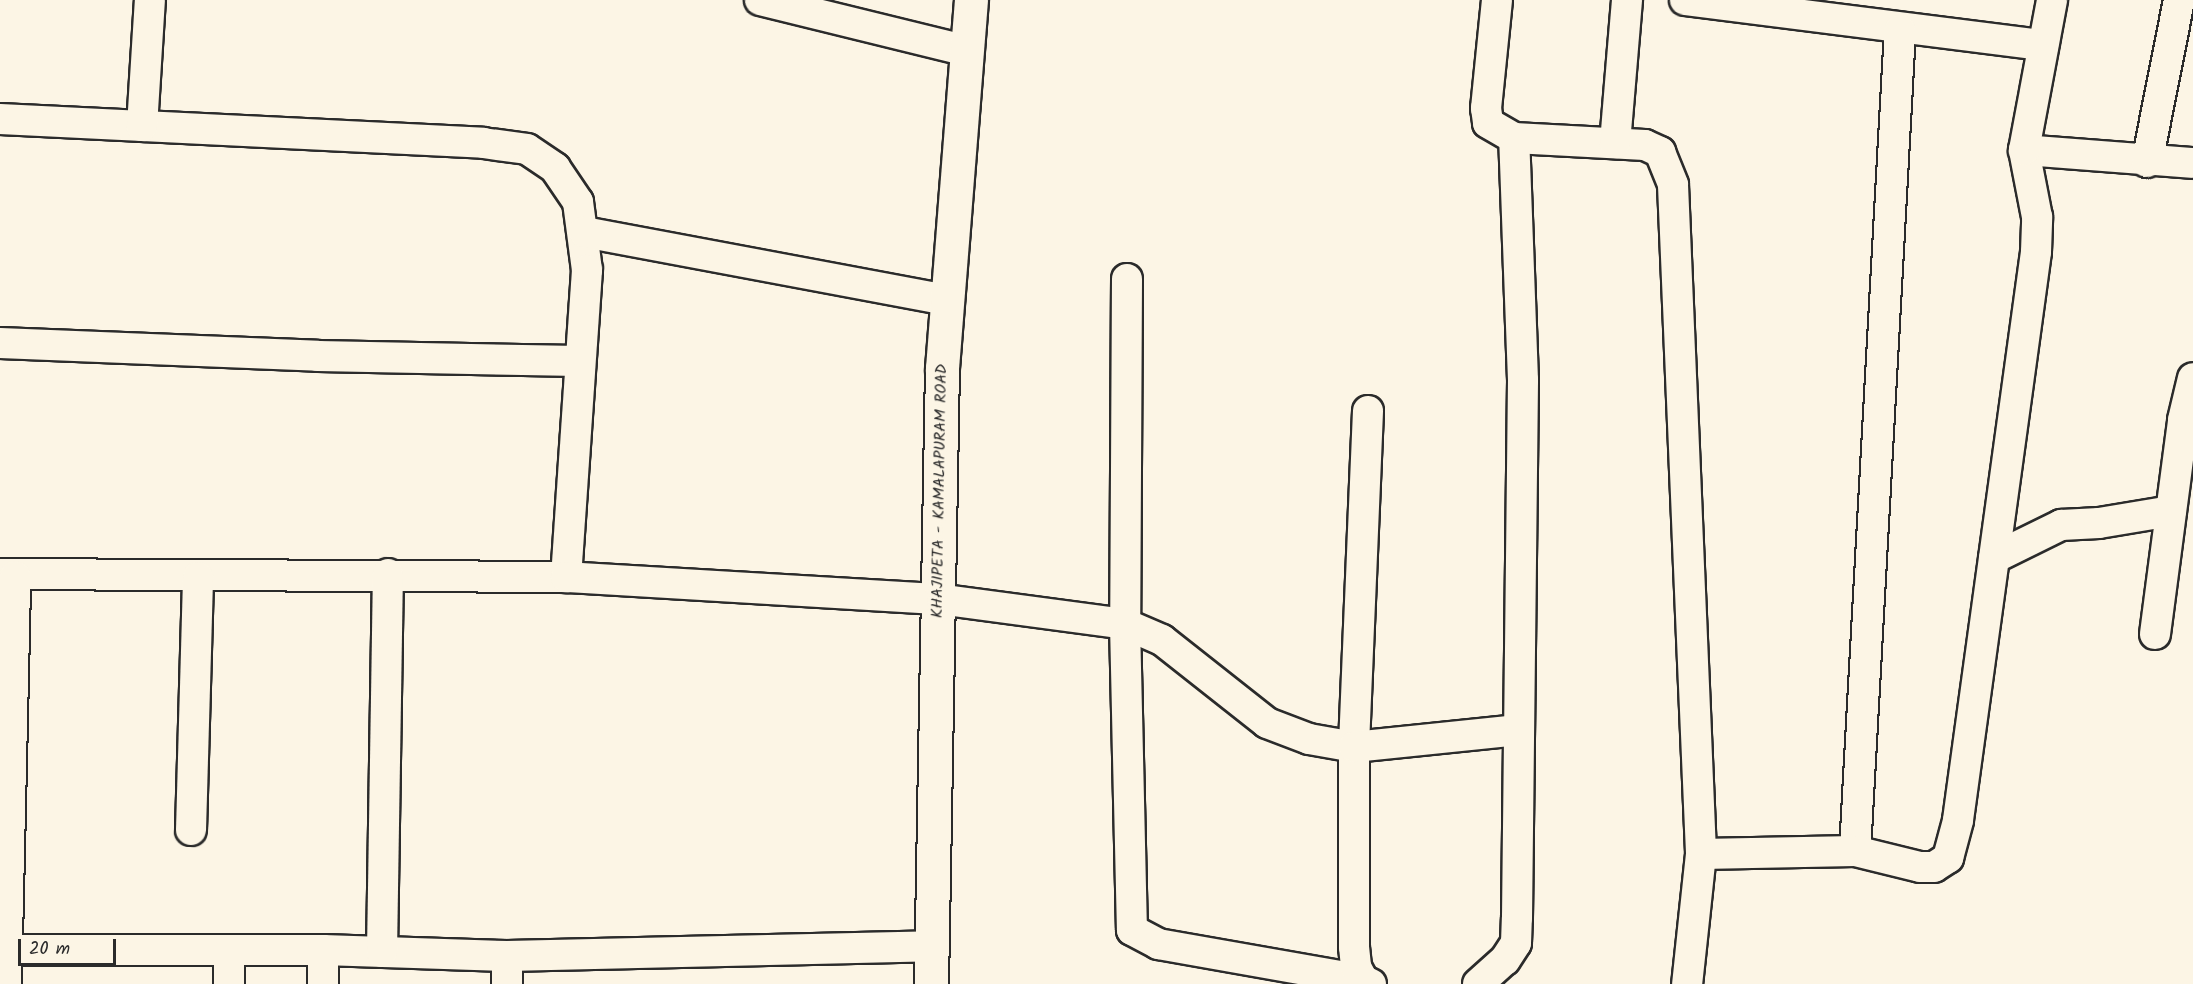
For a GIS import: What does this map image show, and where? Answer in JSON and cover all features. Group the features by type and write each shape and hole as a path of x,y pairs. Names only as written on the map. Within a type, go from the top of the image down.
{"main road":[{"name":"KHAJIPETA - KAMALAPURAM ROAD","path":"931,984 942,368 971,0"}],"street":[{"path":"142,126 150,0"},
{"path":"760,0 967,51"},
{"path":"1497,0 1486,108 1488,123 1514,138 1645,145 1660,152 1673,184 1701,855 1687,984"},
{"path":"1615,143 1627,0"},
{"path":"1685,0 1900,30 2043,45"},
{"path":"1701,855 1855,851 1920,867 1934,867 1948,858 1958,820 2036,252 2037,217 2024,150 2052,0"},
{"path":"2147,162 2179,0"},
{"path":"1855,851 1900,30"},
{"path":"0,119 483,143 528,149 555,168 578,201 584,232 587,270 566,577"},
{"path":"1478,984 1505,960 1516,944 1523,380 1514,138"},
{"path":"2024,150 2147,162 2193,163"},
{"path":"584,232 947,300"},
{"path":"1127,279 1125,624 1132,930 1158,944 1367,982"},
{"path":"0,343 318,356 579,361"},
{"path":"2155,634 2171,511 2193,378"},
{"path":"1367,982 1356,967 1354,947 1354,747 1368,411"},
{"path":"1994,558 2061,525 2099,524 2171,511"},
{"path":"6,984 4,950 8,575 198,577 388,574 566,577 938,598 1125,624 1162,640 1267,723 1309,739 1354,747 1518,730"},
{"path":"382,952 388,574"},
{"path":"191,830 198,577"},
{"path":"4,950 382,952 507,970 932,946"},
{"path":"229,950 229,984"},
{"path":"323,950 323,984"}]}
